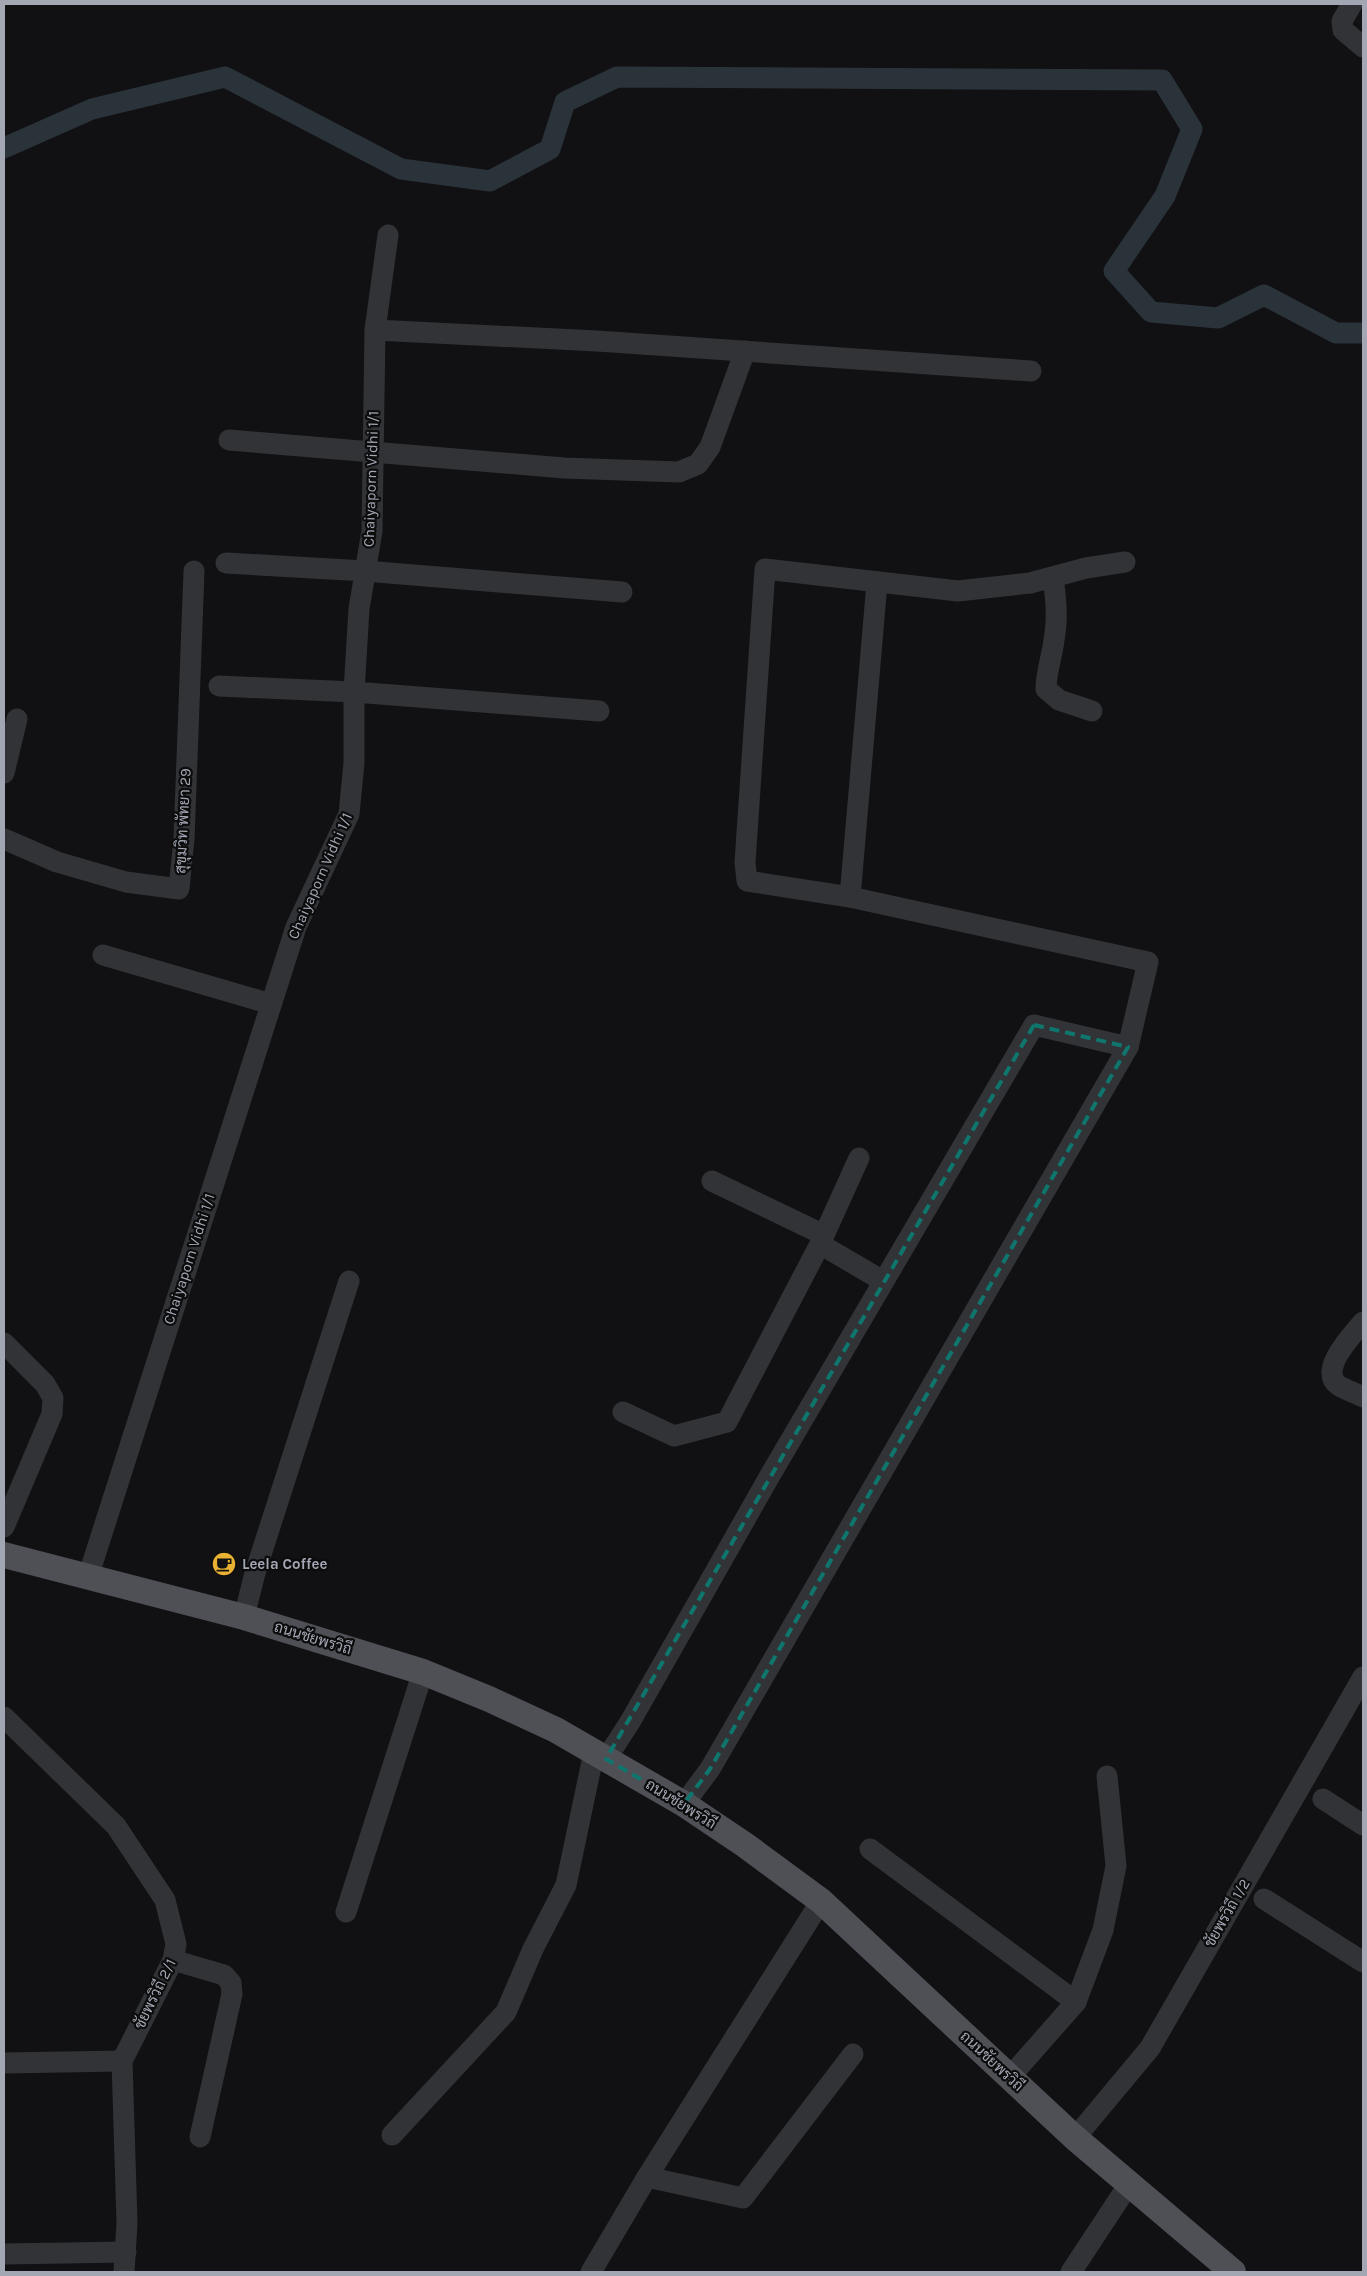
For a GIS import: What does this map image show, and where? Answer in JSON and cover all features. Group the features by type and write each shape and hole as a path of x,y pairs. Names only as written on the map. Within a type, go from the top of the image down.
{"main road":[{"name":"ถนนชัยพรวิถี","path":"4,1555 244,1617 424,1672 556,1730 684,1804 745,1844 820,1901 1074,2138 1233,2272"}],"street":[{"path":"1352,4 1342,21 1343,30 1363,47"},
{"name":"Chaiyaporn Vidhi 1/1","path":"88,1577 296,927 350,814 354,763 354,692 359,609 372,531 375,330 388,235"},
{"path":"375,330 745,351 1031,371"},
{"path":"229,440 564,468 679,472 698,464 710,447 745,351"},
{"path":"684,1804 710,1769 1128,1047 1148,962 850,897 747,881 744,862 765,569 877,584 958,591 1030,584 1086,568 1125,562"},
{"path":"226,563 365,571 622,592"},
{"name":"สุขุมวิท พัทยา 29","path":"4,839 57,862 126,882 179,889 184,839 194,571"},
{"path":"1053,578 1058,608 1054,641 1046,675 1046,689 1059,700 1092,711"},
{"path":"850,897 877,584"},
{"path":"219,686 354,692 598,711"},
{"path":"4,773 17,719"},
{"path":"103,955 270,1004"},
{"path":"392,2135 506,2012 534,1949 566,1885 600,1756 630,1722 883,1281 1034,1025 1128,1047"},
{"path":"623,1412 674,1436 727,1422 822,1239 860,1158"},
{"path":"712,1181 822,1239 883,1281"},
{"path":"244,1617 255,1573 349,1281"},
{"path":"1363,1322 1341,1349 1333,1364 1333,1377 1337,1384 1363,1397"},
{"path":"4,1343 45,1384 53,1398 52,1414 4,1527"},
{"path":"346,1912 424,1672"},
{"name":"ชัยพรวิถี 1/2","path":"1074,2138 1150,2048 1363,1677"},
{"name":"ชัยพรวิถี 2/1","path":"4,1717 116,1826 165,1900 176,1944 173,1960 122,2061 125,2262"},
{"path":"1010,2077 1076,2002 1103,1930 1116,1866 1107,1776"},
{"path":"1323,1799 1363,1825"},
{"path":"870,1848 1076,2002"},
{"path":"1264,1899 1363,1962"},
{"path":"591,2272 647,2177 820,1901"},
{"path":"173,1960 224,1975 231,1983 232,1994 200,2136"},
{"path":"647,2177 742,2198 852,2054"},
{"path":"4,2063 122,2061"},
{"path":"1071,2272 1129,2184"},
{"path":"4,2254 125,2262"}],"highlighted area":[{"path":"1034,1025 1128,1047 710,1769 684,1804 606,1759 883,1281"}],"waterway":[{"path":"4,148 92,109 225,77 401,169 490,181 550,149 565,102 617,77 1162,80 1192,129 1165,196 1114,271 1151,312 1218,318 1264,295 1336,333 1363,333"}],"place":[{"name":"Leela Coffee","path":"224,1564"}]}
